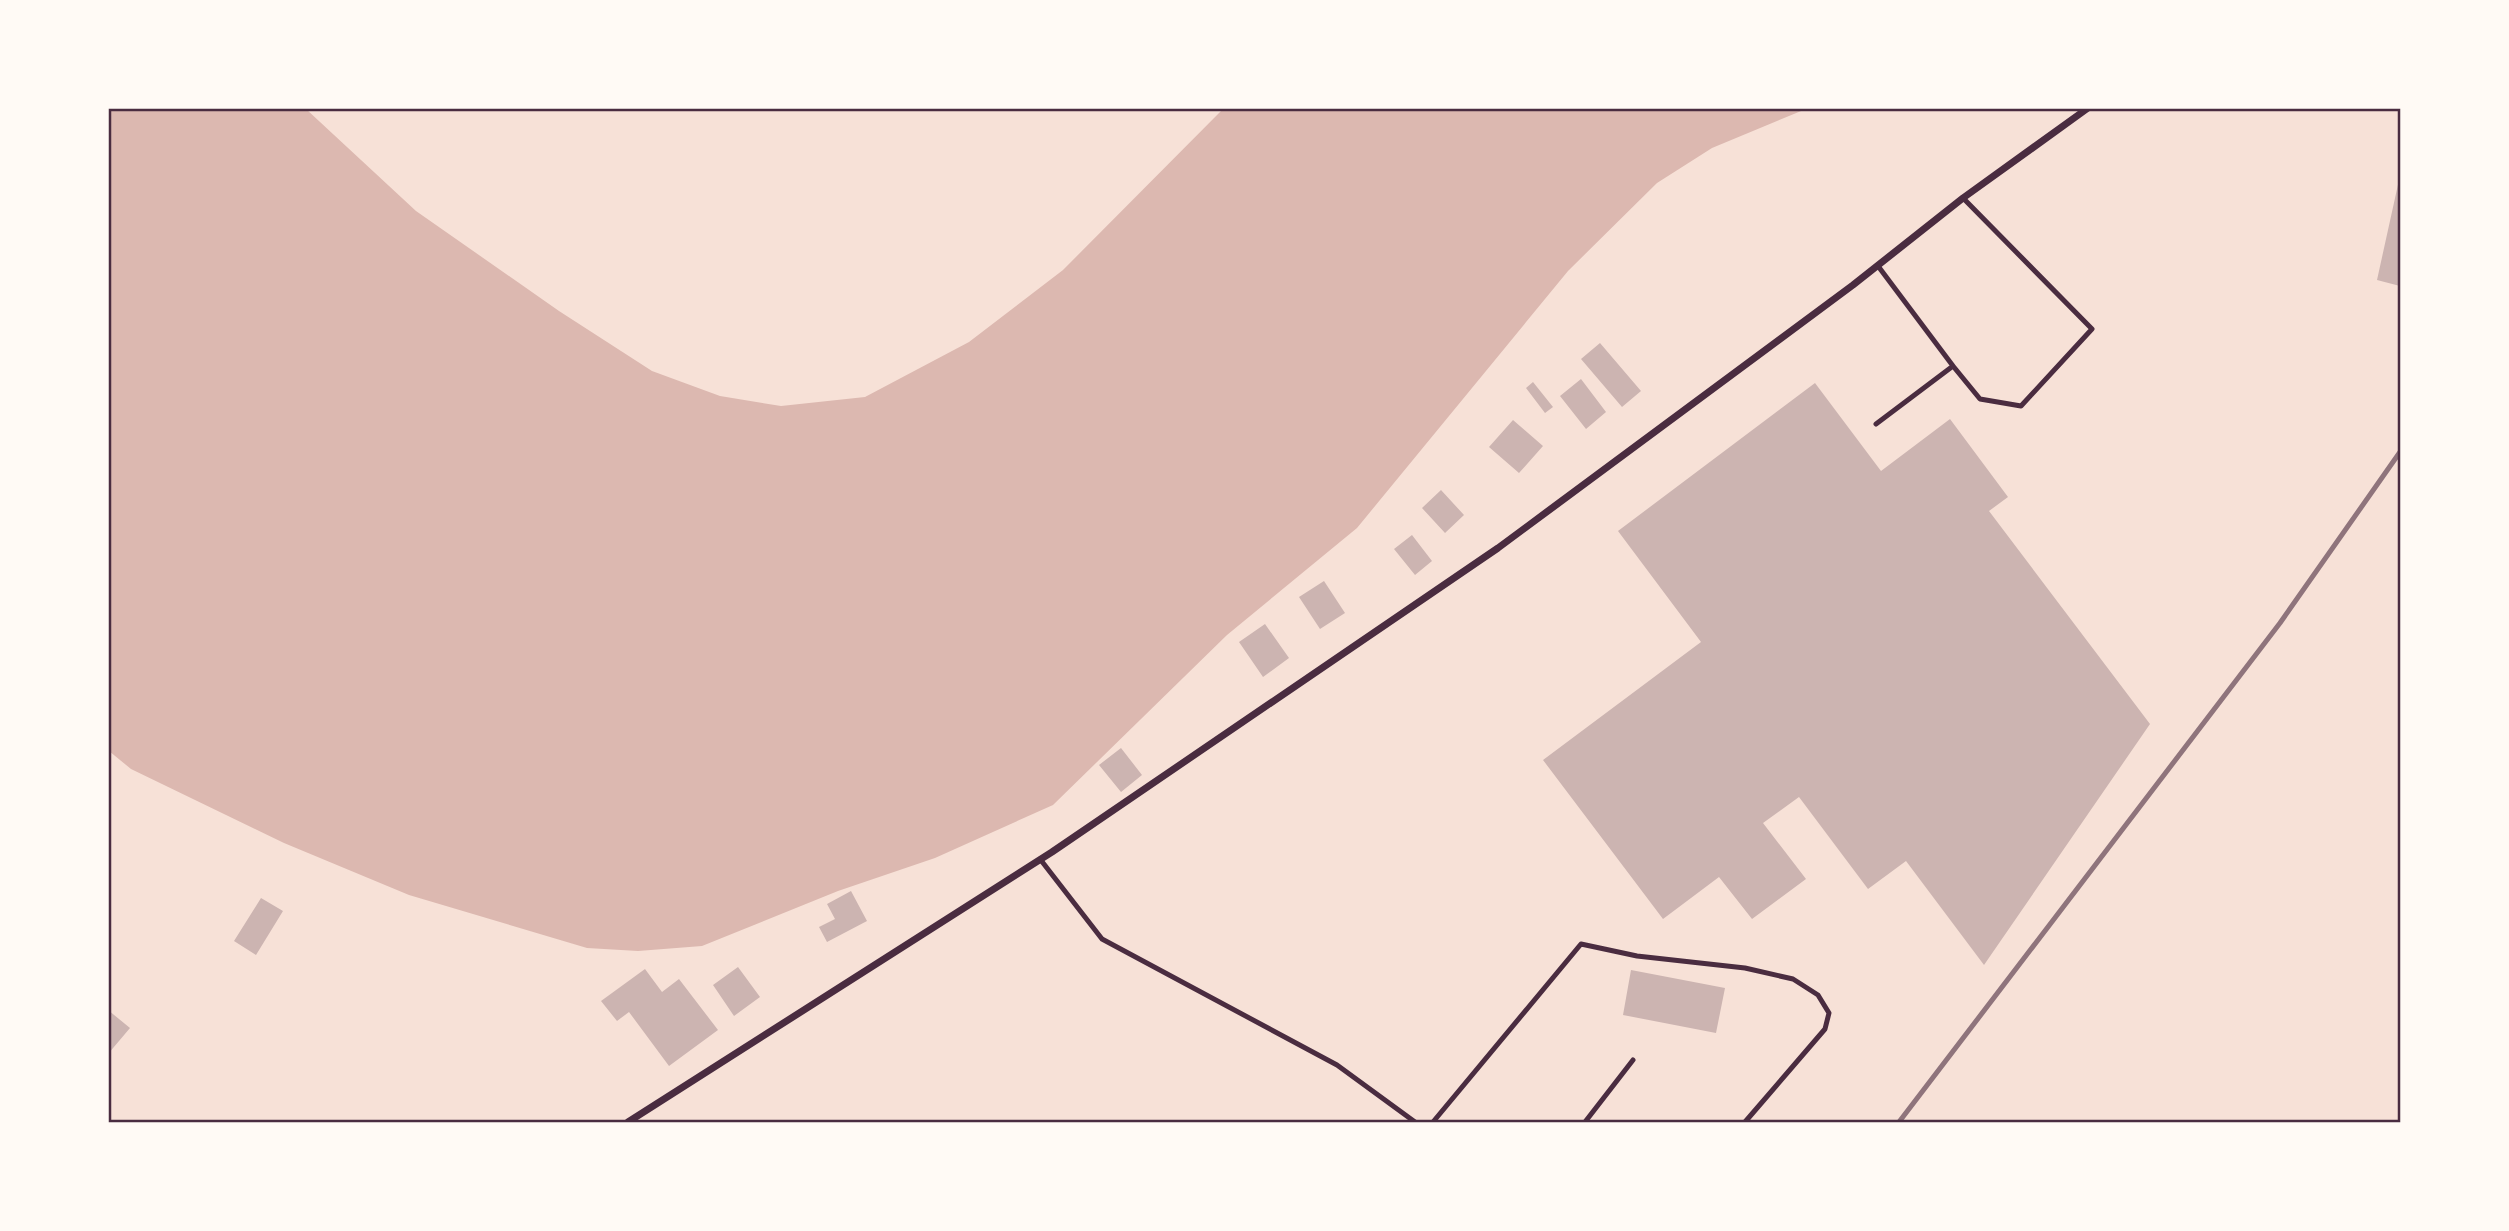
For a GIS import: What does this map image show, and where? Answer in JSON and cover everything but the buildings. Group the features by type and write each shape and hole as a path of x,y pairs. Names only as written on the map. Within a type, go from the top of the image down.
{"street":[{"path":"628,1122 1040,859 1498,548 1878,266 1963,198 2088,108"}],"lane":[{"path":"1878,266 1980,399 2021,406 2092,329 1963,198"},
{"path":"1876,424 1953,366"},
{"path":"1040,859 1102,939 1337,1065 1415,1122"},
{"path":"1433,1122 1581,944 1637,956 1745,968 1793,979 1818,995 1829,1013 1825,1029 1745,1122"},
{"path":"1585,1122 1633,1060"}],"shaded area":[{"path":"108,109 306,109 416,211 559,311 652,371 720,396 781,406 865,397 969,342 1063,270 1223,109 1806,109 1712,148 1657,183 1568,271 1357,528 1227,635 1053,805 935,858 838,891 702,946 638,951 587,948 409,895 284,843 131,769 109,751"}],"railway":[{"path":"1899,1122 2280,623 2400,452"}]}
